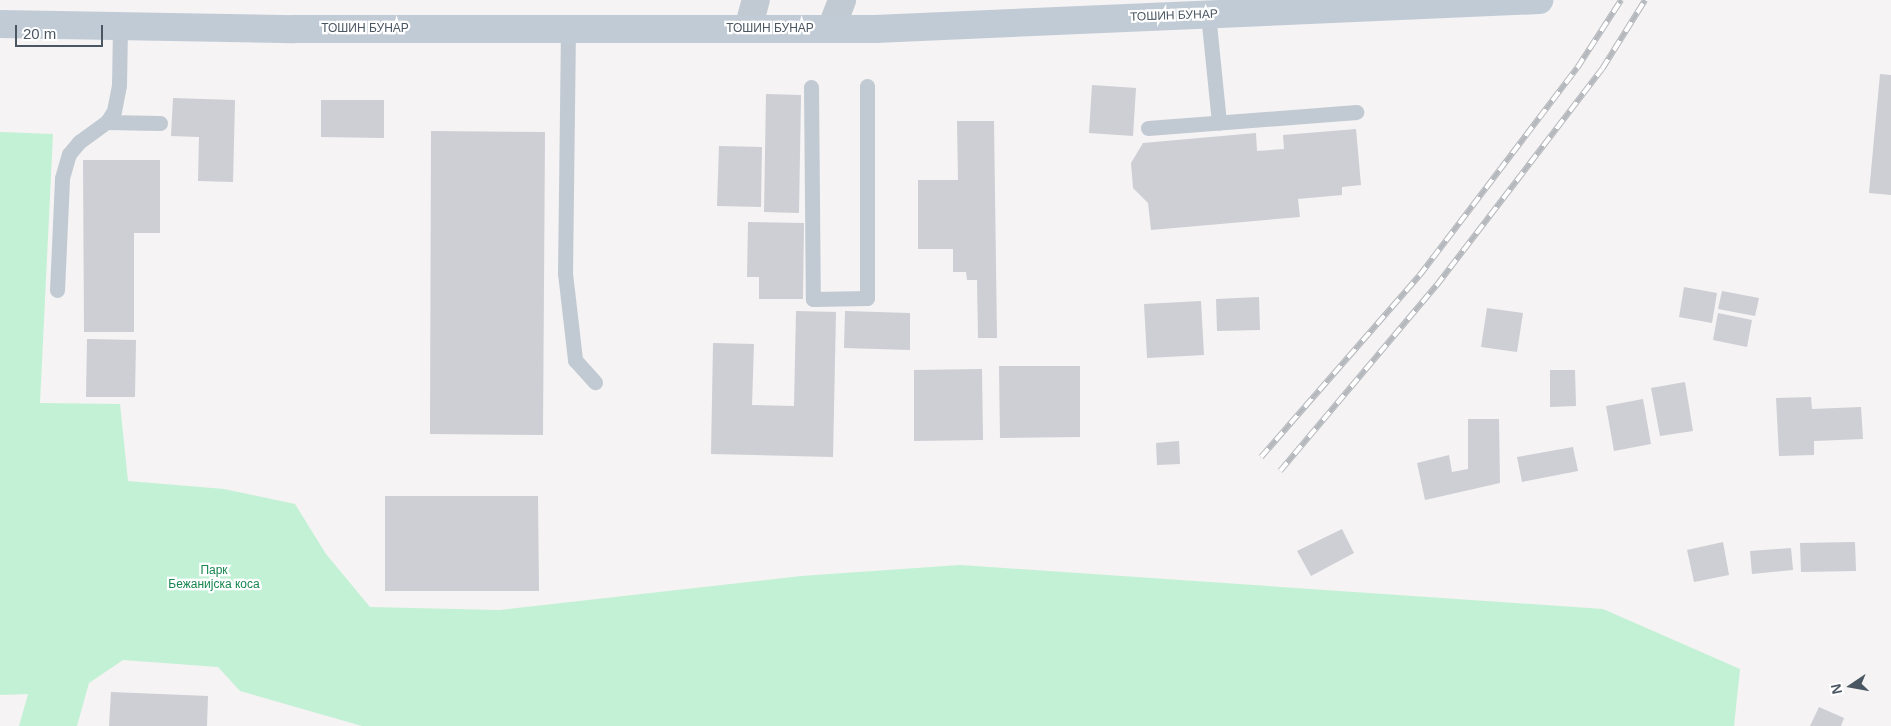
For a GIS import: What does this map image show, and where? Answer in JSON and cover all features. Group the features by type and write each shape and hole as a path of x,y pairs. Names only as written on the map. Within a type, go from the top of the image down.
{"main road":[{"name":"ТОШИН БУНАР","path":"0,24 831,29 1539,0"}],"street":[{"path":"748,29 756,0"},
{"path":"831,29 842,0"}],"lane":[{"path":"1208,14 1219,122"},
{"path":"57,290 62,178 70,154 79,142 107,122 114,111 119,85 120,25"},
{"path":"568,28 565,273 575,360 595,382"},
{"path":"811,87 813,299 867,298 867,86"},
{"path":"1148,128 1356,112"},
{"path":"107,122 160,123"}],"green space":[{"name":"Парк Бежанијска коса","path":"0,132 53,134 40,403 120,404 128,481 224,489 295,504 326,554 370,607 500,610 801,576 960,565 1603,609 1740,669 1734,726 362,726 240,691 218,667 123,660 89,683 77,726 19,726 28,694 0,695"}],"building":[{"path":"1880,74 1891,75 1891,195 1869,193"},
{"path":"1092,85 1136,88 1133,136 1089,133"},
{"path":"766,94 801,95 799,213 764,212"},
{"path":"173,98 235,100 233,182 198,181 199,137 171,136"},
{"path":"321,100 384,100 384,138 321,137"},
{"path":"957,121 994,121 997,338 978,338 977,280 967,280 966,272 953,272 953,249 918,249 918,180 958,180"},
{"path":"1356,129 1361,185 1342,187 1342,195 1298,199 1300,217 1151,230 1148,203 1133,188 1131,163 1143,143 1256,133 1257,151 1284,149 1283,135"},
{"path":"431,131 545,132 543,435 430,434"},
{"path":"719,146 762,147 761,207 717,206"},
{"path":"83,160 160,160 160,233 134,233 134,332 84,332"},
{"path":"748,222 804,223 803,299 759,299 759,277 747,277"},
{"path":"1684,287 1717,293 1712,323 1679,317"},
{"path":"1722,291 1759,298 1755,316 1718,309"},
{"path":"1259,297 1260,330 1217,331 1216,299"},
{"path":"1201,301 1204,355 1147,358 1144,304"},
{"path":"1487,308 1523,313 1517,352 1481,347"},
{"path":"796,311 836,312 833,457 711,454 713,343 754,344 752,405 794,406"},
{"path":"845,311 910,313 910,350 844,348"},
{"path":"1718,313 1752,320 1747,347 1713,340"},
{"path":"87,339 136,340 135,397 86,397"},
{"path":"999,366 1080,366 1080,437 1000,438"},
{"path":"982,369 983,440 914,441 914,370"},
{"path":"1550,370 1575,370 1576,406 1550,407"},
{"path":"1685,382 1693,431 1660,436 1651,388"},
{"path":"1811,397 1812,409 1861,407 1863,439 1814,441 1814,455 1779,456 1776,398"},
{"path":"1643,399 1651,444 1614,451 1606,406"},
{"path":"1468,419 1499,419 1500,483 1425,500 1417,463 1449,455 1452,472 1468,469"},
{"path":"1179,441 1180,464 1157,465 1156,443"},
{"path":"1573,447 1578,471 1522,482 1517,457"},
{"path":"385,496 538,496 539,591 385,591"},
{"path":"1342,529 1354,553 1311,576 1297,551"},
{"path":"1723,542 1729,575 1694,582 1687,550"},
{"path":"1855,542 1856,571 1801,572 1800,543"},
{"path":"1791,548 1793,570 1752,574 1750,551"},
{"path":"111,692 208,696 207,726 109,726"},
{"path":"1819,707 1844,718 1841,726 1810,726"}],"railway":[{"path":"1261,457 1419,276 1577,68 1621,0"},
{"path":"1280,471 1436,286 1602,69 1645,0"}]}
